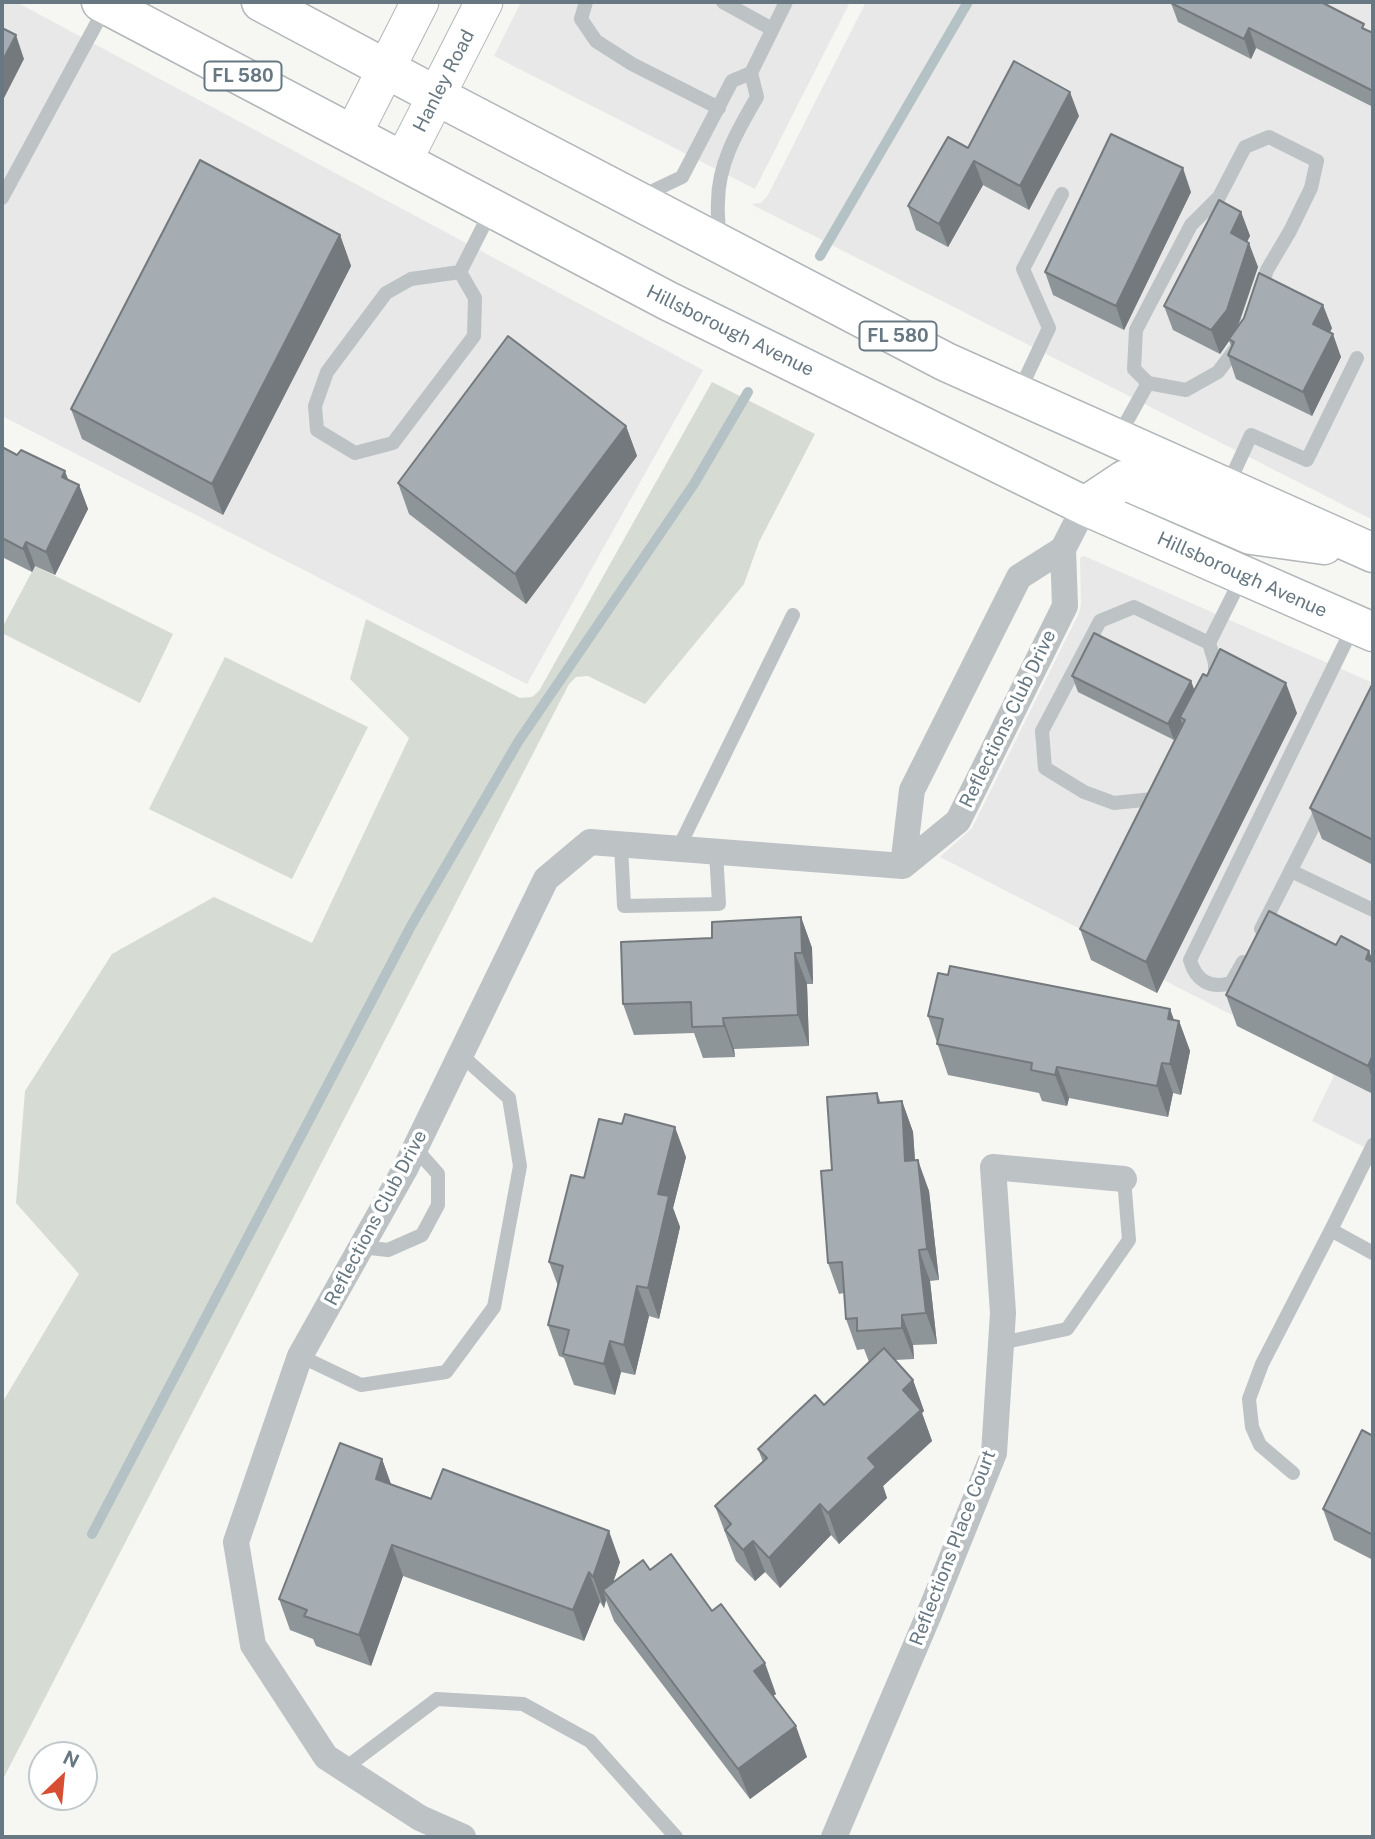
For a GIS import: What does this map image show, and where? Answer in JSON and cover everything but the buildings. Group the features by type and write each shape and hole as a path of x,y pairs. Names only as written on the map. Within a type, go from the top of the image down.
{"main road":[{"path":"353,134 420,2"},
{"name":"Hanley Road","path":"403,161 484,2"},
{"name":"Hillsborough Avenue","path":"104,3 668,302 1084,506 1283,592 1367,622"},
{"name":"FL 580","path":"285,7 386,69 946,362 1226,488 1372,550"},
{"path":"1084,506 1124,480 1251,535 1372,550"}],"street":[{"name":"Reflections Club Drive","path":"463,1837 420,1818 326,1757 253,1645 236,1542 300,1356 415,1148 546,879 590,842 904,866 958,821 1065,606 1063,549 1084,506"},
{"path":"904,866 912,790 930,754 1019,577 1063,549"},
{"name":"Reflections Place Court","path":"834,1837 993,1453 1003,1313 993,1167 1124,1180"}],"lane":[{"path":"586,2 581,19 596,41 632,64 719,108"},
{"path":"723,2 772,29"},
{"path":"720,244 718,202 721,175 732,141 757,97 751,73 786,2"},
{"path":"2,198 104,3"},
{"path":"635,199 682,177 732,81 751,73"},
{"path":"1269,137 1317,161 1311,188 1267,270 1244,338 1217,372 1186,390 1148,383 1134,369 1136,330 1191,225 1219,197 1245,147 1269,137"},
{"path":"1018,394 1049,328 1023,269 1062,194"},
{"path":"460,272 492,208"},
{"path":"460,272 475,298 474,335 393,443 355,453 317,430 315,405 327,372 386,293 411,279 460,272"},
{"path":"1226,488 1251,435 1307,460 1357,358"},
{"path":"1117,439 1148,383"},
{"path":"1209,694 1215,683 1215,663 1209,643 1243,575"},
{"path":"1165,776 1153,799 1114,803 1084,792 1045,768 1042,731 1100,621 1134,607 1209,643"},
{"path":"679,847 793,615"},
{"path":"1332,789 1231,983 1221,986 1207,984 1194,974 1190,960 1367,622"},
{"path":"621,845 624,906 719,904 716,852"},
{"path":"1291,870 1373,910"},
{"path":"300,1356 361,1385 446,1372 494,1307 520,1166 509,1098 460,1054"},
{"path":"1293,1473 1260,1445 1251,1427 1249,1399 1262,1364 1373,1145"},
{"path":"361,1247 388,1250 422,1235 438,1205 439,1174 415,1148"},
{"path":"1001,1343 1067,1329 1129,1240 1124,1180"},
{"path":"1331,1230 1373,1253"},
{"path":"344,1769 437,1699 523,1704 590,1741 676,1837"}],"shaded area":[{"path":"2,2 16,2 703,370 527,684 2,416"},
{"path":"521,2 850,2 755,189 494,56"},
{"path":"866,2 1373,2 1373,520 751,204 761,203 768,195"},
{"path":"712,382 815,434 759,542 744,584 645,704 588,676 576,677 569,684 2,1781 2,1403 79,1274 16,1203 25,1091 112,954 214,897 312,943 409,738 350,679 366,619 520,698 532,697 539,691"},
{"path":"1084,556 1373,683 1373,1142 1370,1150 1312,1121 1333,1078 1332,1069 1326,1063 1103,949 1096,937 940,857 972,828 1079,613 1080,558"},
{"path":"35,566 173,634 140,703 2,633 2,628"},
{"path":"225,657 368,727 292,879 149,809"}],"waterway":[{"path":"820,256 968,2"},
{"path":"92,1534 411,926 518,742 694,484 748,392"}]}
